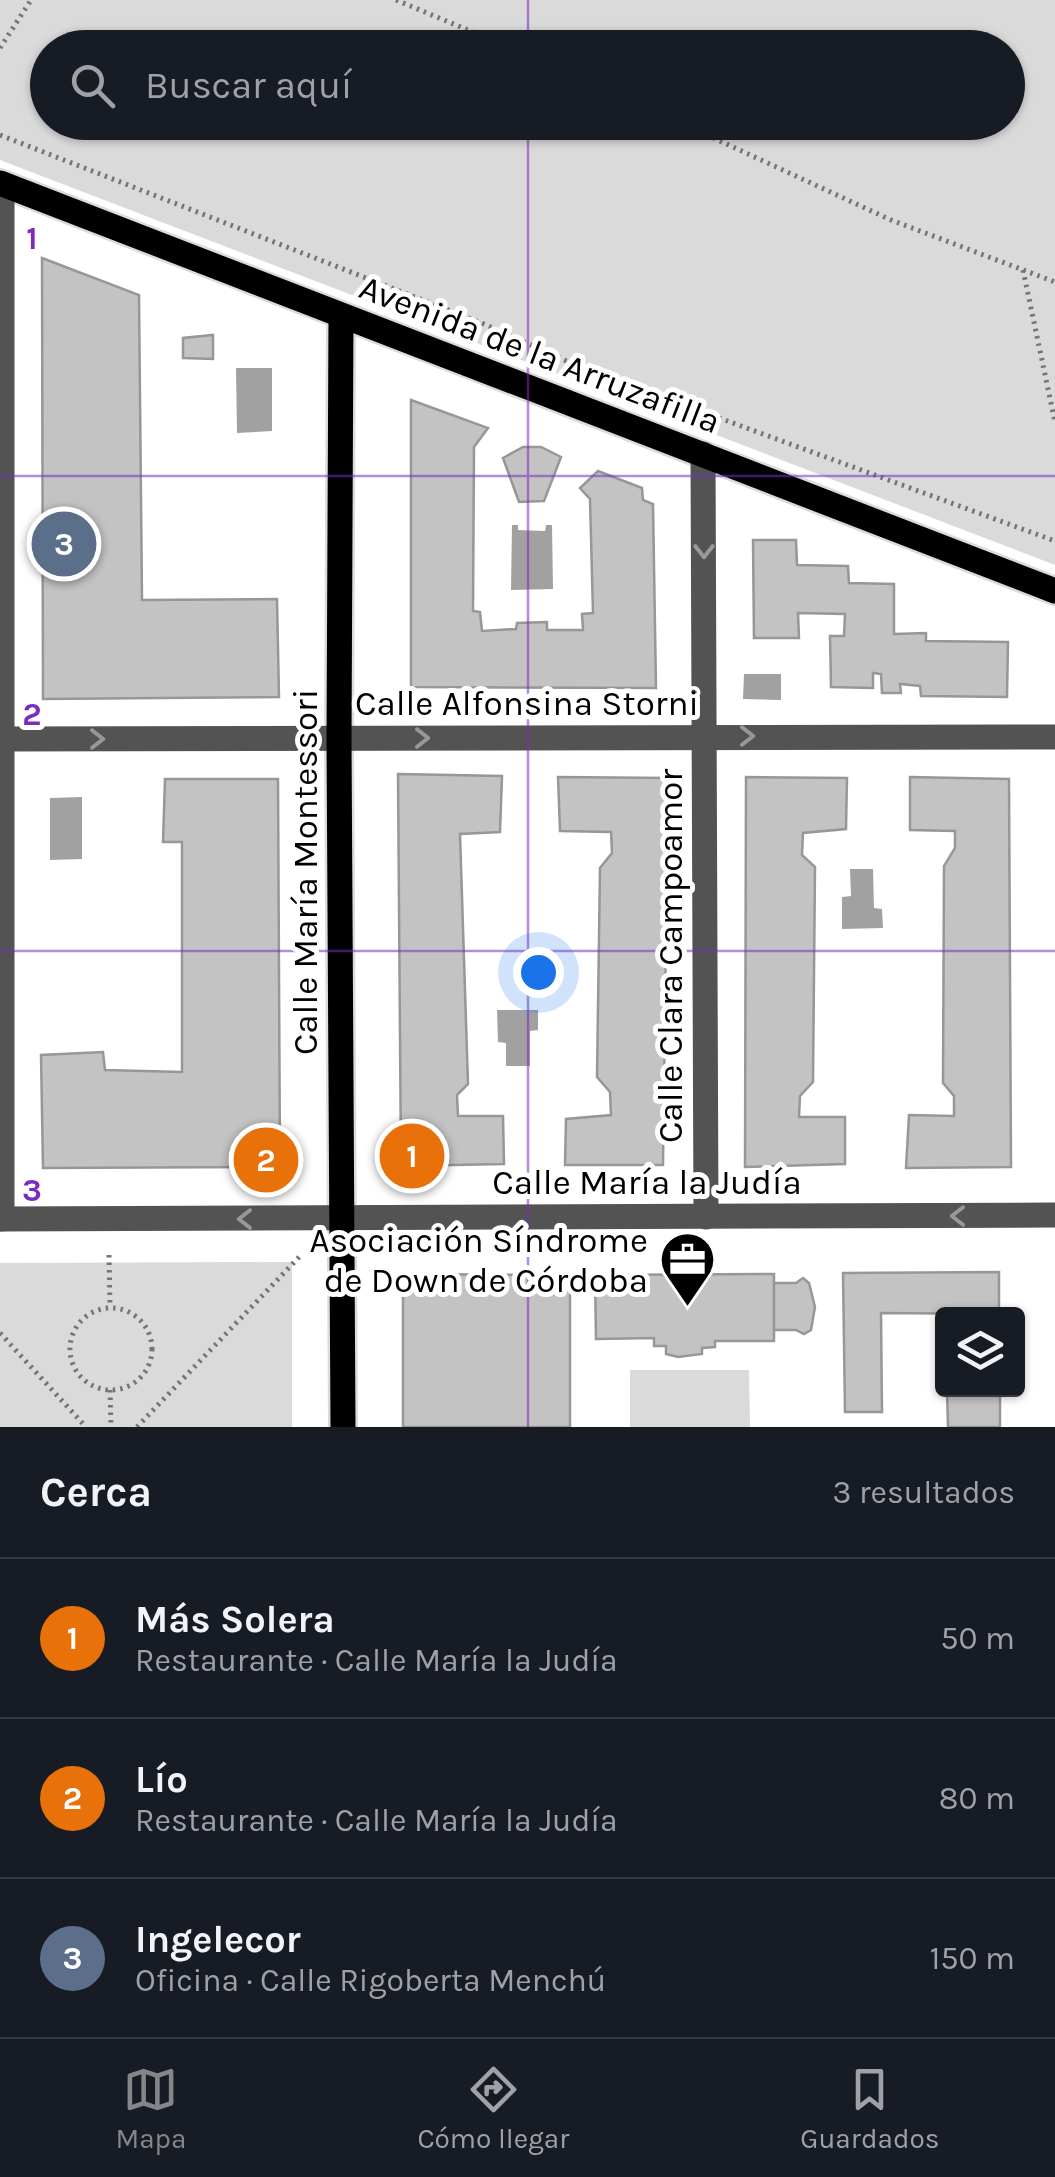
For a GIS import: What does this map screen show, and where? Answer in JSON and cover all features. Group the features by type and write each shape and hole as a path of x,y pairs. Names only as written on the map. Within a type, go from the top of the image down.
{"main road":[{"name":"Avenida de la Arruzafilla","path":"1,184 1055,591"},
{"name":"Calle María Montessori","path":"342,316 339,739 343,1427"}],"street":[{"path":"1,184 1,1219"},
{"name":"Calle Clara Campoamor","path":"703,454 706,1217"},
{"name":"Calle Alfonsina Storni","path":"1,739 1055,737"},
{"name":"Calle María la Judía","path":"1,1219 1055,1215"}],"path":[{"path":"0,48 31,0"},
{"path":"396,0 468,30"},
{"path":"0,134 484,324 580,367 1055,541"},
{"path":"718,140 890,220 1055,282"},
{"path":"1023,270 1055,422"},
{"path":"137,1427 302,1254"},
{"path":"108,1255 110,1307"},
{"path":"110,1307 129,1312 144,1324 152,1348 150,1361 140,1377 129,1386 110,1390 90,1384 79,1375 69,1348 72,1334 84,1318 110,1307"},
{"path":"0,1334 86,1427"},
{"path":"110,1390 110,1427"}],"shaded area":[{"path":"0,0 1055,0 1055,565 0,160"},
{"path":"236,368 272,368 272,431 237,433"},
{"path":"512,525 518,525 518,530 545,531 546,525 552,525 553,589 511,590"},
{"path":"744,674 781,674 781,700 743,699"},
{"path":"82,797 82,859 50,860 50,798"},
{"path":"850,869 873,869 874,908 882,909 883,928 842,929 842,897 851,896"},
{"path":"497,1010 538,1010 538,1030 530,1031 530,1066 506,1066 506,1043 498,1042"},
{"path":"292,1262 292,1427 0,1427 0,1263"},
{"path":"630,1370 749,1370 750,1427 630,1427"}],"building":[{"path":"42,258 139,295 142,600 277,599 279,697 43,699"},
{"path":"213,335 213,359 183,358 183,338"},
{"path":"411,400 488,428 474,447 473,611 480,612 482,631 516,629 517,623 547,622 547,630 583,630 582,614 593,613 590,499 580,488 598,471 642,488 643,500 653,504 656,688 411,687"},
{"path":"523,447 541,447 561,457 544,501 519,502 503,458"},
{"path":"753,540 796,540 797,565 848,566 849,583 894,584 894,634 926,633 926,641 1008,642 1007,697 921,696 920,686 900,684 901,693 882,693 881,674 873,673 873,688 831,687 830,636 844,636 845,614 798,613 799,638 754,638"},
{"path":"398,774 502,776 500,832 460,834 468,1084 457,1095 458,1116 503,1116 504,1164 401,1166"},
{"path":"558,777 668,778 663,1165 565,1165 566,1119 611,1115 610,1092 597,1077 600,868 612,853 611,832 560,831"},
{"path":"746,777 847,778 846,829 803,833 802,855 815,867 813,1082 800,1096 799,1117 845,1117 845,1164 745,1167"},
{"path":"910,777 1009,779 1011,1167 906,1168 909,1115 954,1116 954,1096 943,1083 944,866 955,848 955,831 910,830"},
{"path":"165,779 278,779 280,1167 43,1168 41,1055 103,1052 105,1070 182,1072 182,842 163,842"},
{"path":"999,1272 999,1307 935,1307 935,1313 881,1313 882,1412 845,1412 843,1273"},
{"path":"403,1274 570,1275 570,1427 403,1427"},
{"path":"774,1274 774,1341 715,1341 715,1347 702,1348 702,1354 678,1357 666,1354 666,1346 654,1346 654,1338 596,1339 595,1275"},
{"path":"803,1278 809,1283 815,1307 811,1330 804,1334 774,1330 774,1283 796,1283"},
{"path":"947,1397 1000,1397 1000,1427 948,1427"}],"place":[{"name":"Ingelecor","path":"64,544"},
{"name":"Más Solera","path":"412,1156"},
{"name":"Lío","path":"266,1160"},
{"name":"Asociación Síndrome de Down de Córdoba","path":"687,1309"}]}
